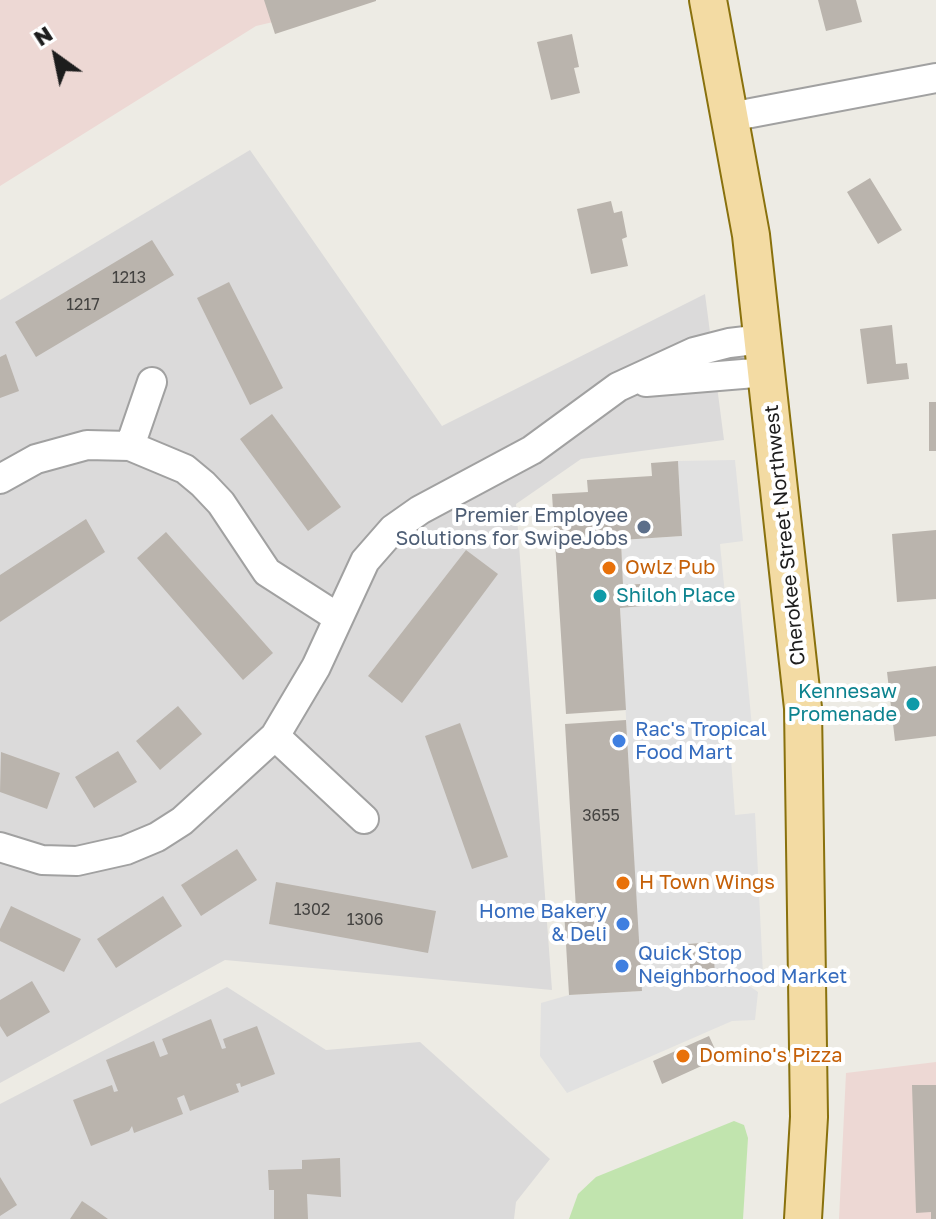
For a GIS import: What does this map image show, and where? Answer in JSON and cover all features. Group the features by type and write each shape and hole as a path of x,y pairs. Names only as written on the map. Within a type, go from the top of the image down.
{"main road":[{"name":"Cherokee Street Northwest","path":"708,0 749,223 794,613 806,777 809,1117 803,1219"}],"street":[{"path":"730,117 936,78"},
{"path":"0,847 42,860 77,861 137,846 182,821 275,736 297,705 365,561 393,529 420,510 532,450 618,387 765,356"},
{"path":"130,446 152,382"},
{"path":"0,479 36,459 87,445 130,446 185,469 221,503 267,572 337,617"},
{"path":"275,736 364,819"}],"shaded area":[{"path":"0,0 367,0 256,26 0,186"},
{"path":"250,150 442,426 705,294 724,440 581,459 516,504 552,990 225,960 0,1083 0,300"},
{"path":"735,460 743,541 720,544 725,595 730,600 740,599 752,727 729,730 735,815 755,813 763,974 748,974 748,985 758,992 755,1020 732,1021 567,1093 540,1056 541,1003 569,995 641,991 620,608 641,605 640,584 623,585 621,540 682,536 678,461"},
{"path":"227,987 326,1050 420,1042 550,1159 516,1202 514,1219 0,1219 0,1104"},
{"path":"936,1062 936,1219 839,1219 846,1073"}],"green space":[{"path":"734,1121 744,1125 748,1138 743,1219 569,1219 578,1194 596,1177"}],"building":[{"path":"264,0 376,0 376,1 275,34"},
{"path":"818,0 856,0 862,22 826,31"},
{"path":"572,34 579,67 574,68 580,93 551,100 537,42"},
{"path":"870,178 902,230 878,244 847,192"},
{"path":"611,201 614,213 622,211 627,237 622,239 628,266 591,274 577,209"},
{"path":"152,240 174,275 36,357 15,322"},
{"path":"229,282 283,388 250,405 197,298"},
{"path":"892,325 896,364 907,363 909,379 867,384 860,329"},
{"path":"6,354 19,391 0,398 0,357"},
{"path":"929,402 936,402 936,451 929,451"},
{"path":"272,414 341,507 308,531 240,439"},
{"name":"Shiloh Place","path":"678,461 682,536 621,540 623,585 640,584 642,606 620,608 626,710 566,714 552,494 588,492 587,480 652,476 651,463"},
{"path":"86,519 105,552 0,622 0,575"},
{"path":"936,530 936,599 897,602 892,534"},
{"path":"166,532 273,653 243,680 137,558"},
{"path":"466,550 498,574 402,703 368,676"},
{"name":"Kennesaw Promenade","path":"936,666 936,736 895,741 887,672"},
{"path":"178,706 202,734 160,770 136,741"},
{"path":"626,720 642,991 569,995 564,910 576,909 565,724"},
{"path":"460,723 508,857 472,869 425,736"},
{"path":"118,751 137,782 94,808 75,777"},
{"path":"1,752 60,773 47,809 0,792"},
{"path":"237,849 257,880 201,916 181,885"},
{"path":"276,882 436,911 428,953 269,924"},
{"path":"163,896 182,926 116,968 97,939"},
{"path":"11,906 81,939 64,972 0,941 0,929"},
{"path":"713,942 715,975 691,977 688,944"},
{"path":"32,981 50,1012 7,1037 0,1026 0,1000"},
{"path":"211,1019 222,1049 226,1048 223,1039 257,1026 275,1074 241,1087 240,1083 236,1084 239,1092 190,1111 184,1095 177,1098 183,1114 134,1133 132,1126 129,1131 91,1146 73,1100 112,1085 114,1092 118,1091 106,1060 154,1041 160,1057 168,1054 162,1039"},
{"path":"709,1036 719,1058 662,1084 653,1061"},
{"path":"912,1085 936,1085 936,1219 931,1219 931,1212 916,1213"},
{"path":"340,1158 341,1197 307,1194 308,1219 274,1219 274,1190 269,1190 268,1170 302,1169 302,1160"},
{"path":"0,1177 17,1205 0,1216"},
{"path":"82,1201 94,1209 108,1219 70,1219"}],"place":[{"name":"Premier Employee Solutions for SwipeJobs","path":"644,527"},
{"name":"Owlz Pub","path":"609,568"},
{"name":"Shiloh Place","path":"600,596"},
{"name":"Kennesaw Promenade","path":"913,704"},
{"name":"Rac's Tropical Food Mart","path":"619,741"},
{"name":"H Town Wings","path":"623,883"},
{"name":"Home Bakery & Deli","path":"623,924"},
{"name":"Quick Stop Neighborhood Market","path":"622,966"},
{"name":"Domino's Pizza","path":"683,1056"}]}
